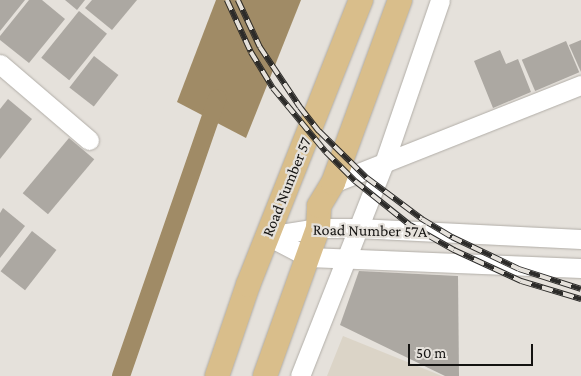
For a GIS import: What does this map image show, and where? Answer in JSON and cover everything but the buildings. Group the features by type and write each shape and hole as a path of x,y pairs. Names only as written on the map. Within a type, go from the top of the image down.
{"main road":[{"name":"Road Number 57","path":"217,376 248,285 361,0"},
{"path":"265,376 318,228 320,206 333,182 400,0"}],"street":[{"path":"300,376 384,163 440,0"},
{"path":"0,64 89,140"},
{"path":"333,182 581,84"},
{"name":"Road Number 57A","path":"268,236 318,228 357,228 581,239"},
{"name":"Road Number 57A","path":"268,236 308,257 581,268"}],"shaded area":[{"path":"216,0 301,0 246,138 177,102"},
{"path":"343,336 442,376 327,376"}],"waterway":[{"path":"121,376 217,98"}],"railway":[{"path":"227,0 251,52 273,88 326,152 355,181 410,225 454,250 521,281 581,299"},
{"path":"238,0 260,47 300,107 319,131 367,178 422,219 452,237 519,269 581,289"}]}
